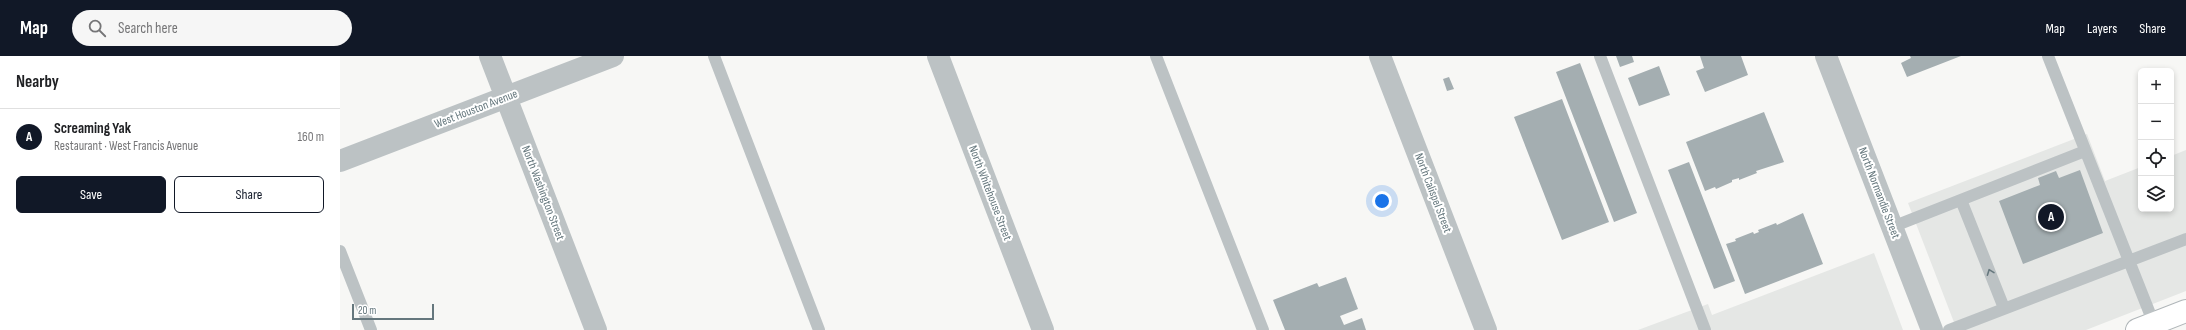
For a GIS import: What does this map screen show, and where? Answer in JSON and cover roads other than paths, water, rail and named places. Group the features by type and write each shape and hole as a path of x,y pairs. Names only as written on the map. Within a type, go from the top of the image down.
{"main road":[{"path":"2145,327 2186,311"}],"street":[{"name":"North Washington Street","path":"490,56 596,330"},
{"name":"West Houston Avenue","path":"340,161 613,56"},
{"name":"North Whitehouse Street","path":"938,56 1043,330"},
{"name":"North Calispel Street","path":"1380,56 1486,330"},
{"name":"North Normandie Street","path":"1826,56 1932,330"}],"lane":[{"path":"714,56 819,330"},
{"path":"1156,56 1263,330"},
{"path":"1600,56 1705,330"},
{"path":"2048,56 2128,261 2145,327"},
{"path":"1892,227 2085,151"},
{"path":"1962,200 2004,308"},
{"path":"1949,330 2186,239"},
{"path":"340,251 371,330"}],"place":[{"name":"Screaming Yak","path":"2051,217"}]}
